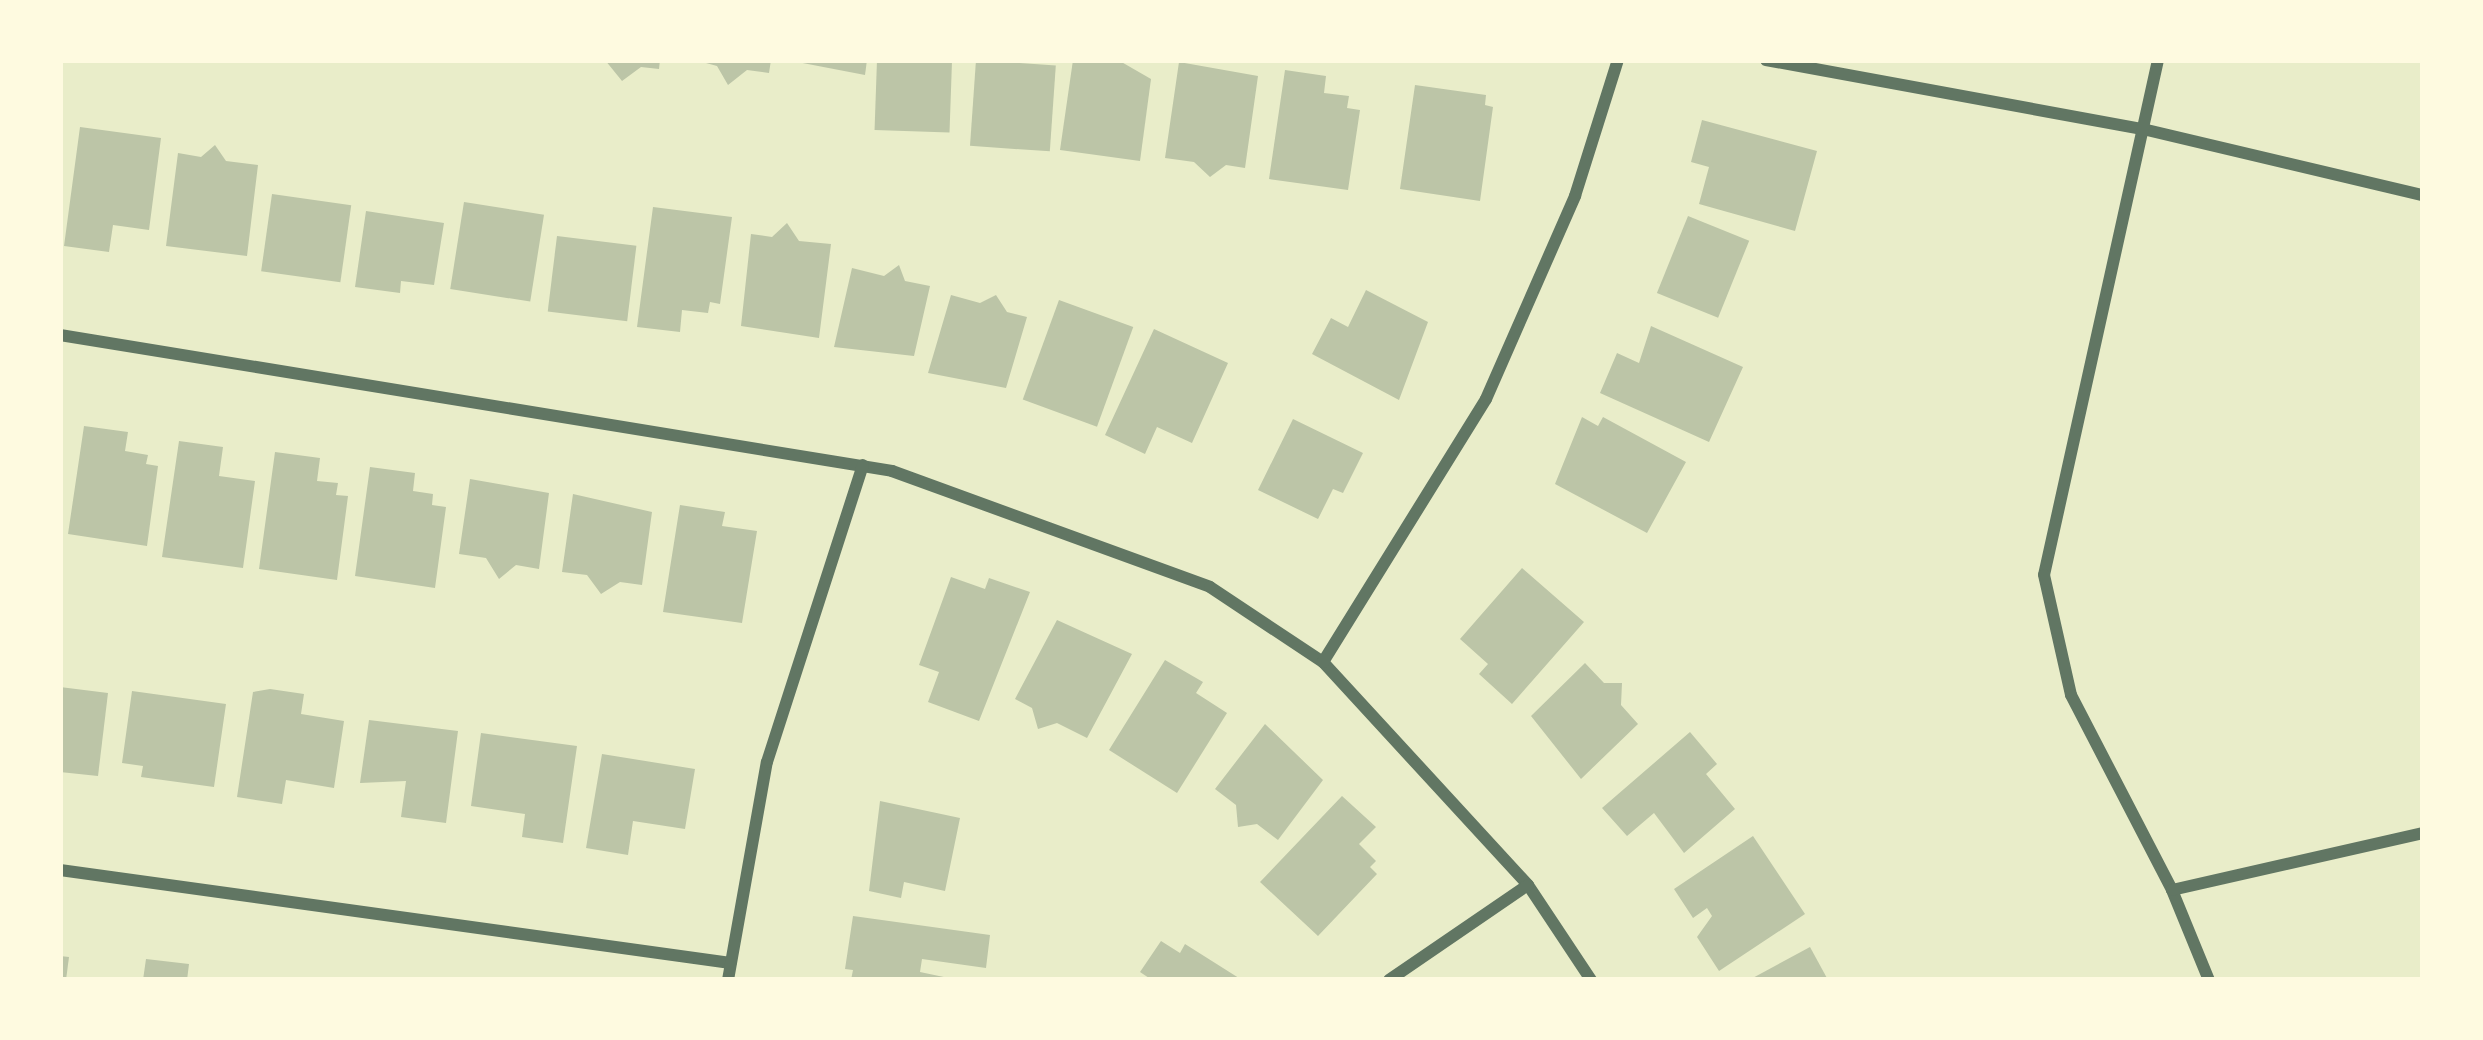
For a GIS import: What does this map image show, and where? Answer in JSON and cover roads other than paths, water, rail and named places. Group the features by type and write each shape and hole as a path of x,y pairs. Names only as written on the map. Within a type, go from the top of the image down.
{"street":[{"path":"1323,662 1486,399 1575,196 1618,60"},
{"path":"1766,60 2146,130 2423,195"},
{"path":"2158,60 2146,130 2066,450 2044,575 2071,695 2173,890 2209,980"},
{"path":"60,335 862,464 1210,586 1323,662 1528,885 1591,980"},
{"path":"728,980 766,762 862,464"},
{"path":"2173,890 2423,832"},
{"path":"60,870 731,963"},
{"path":"1389,980 1528,885"}]}
